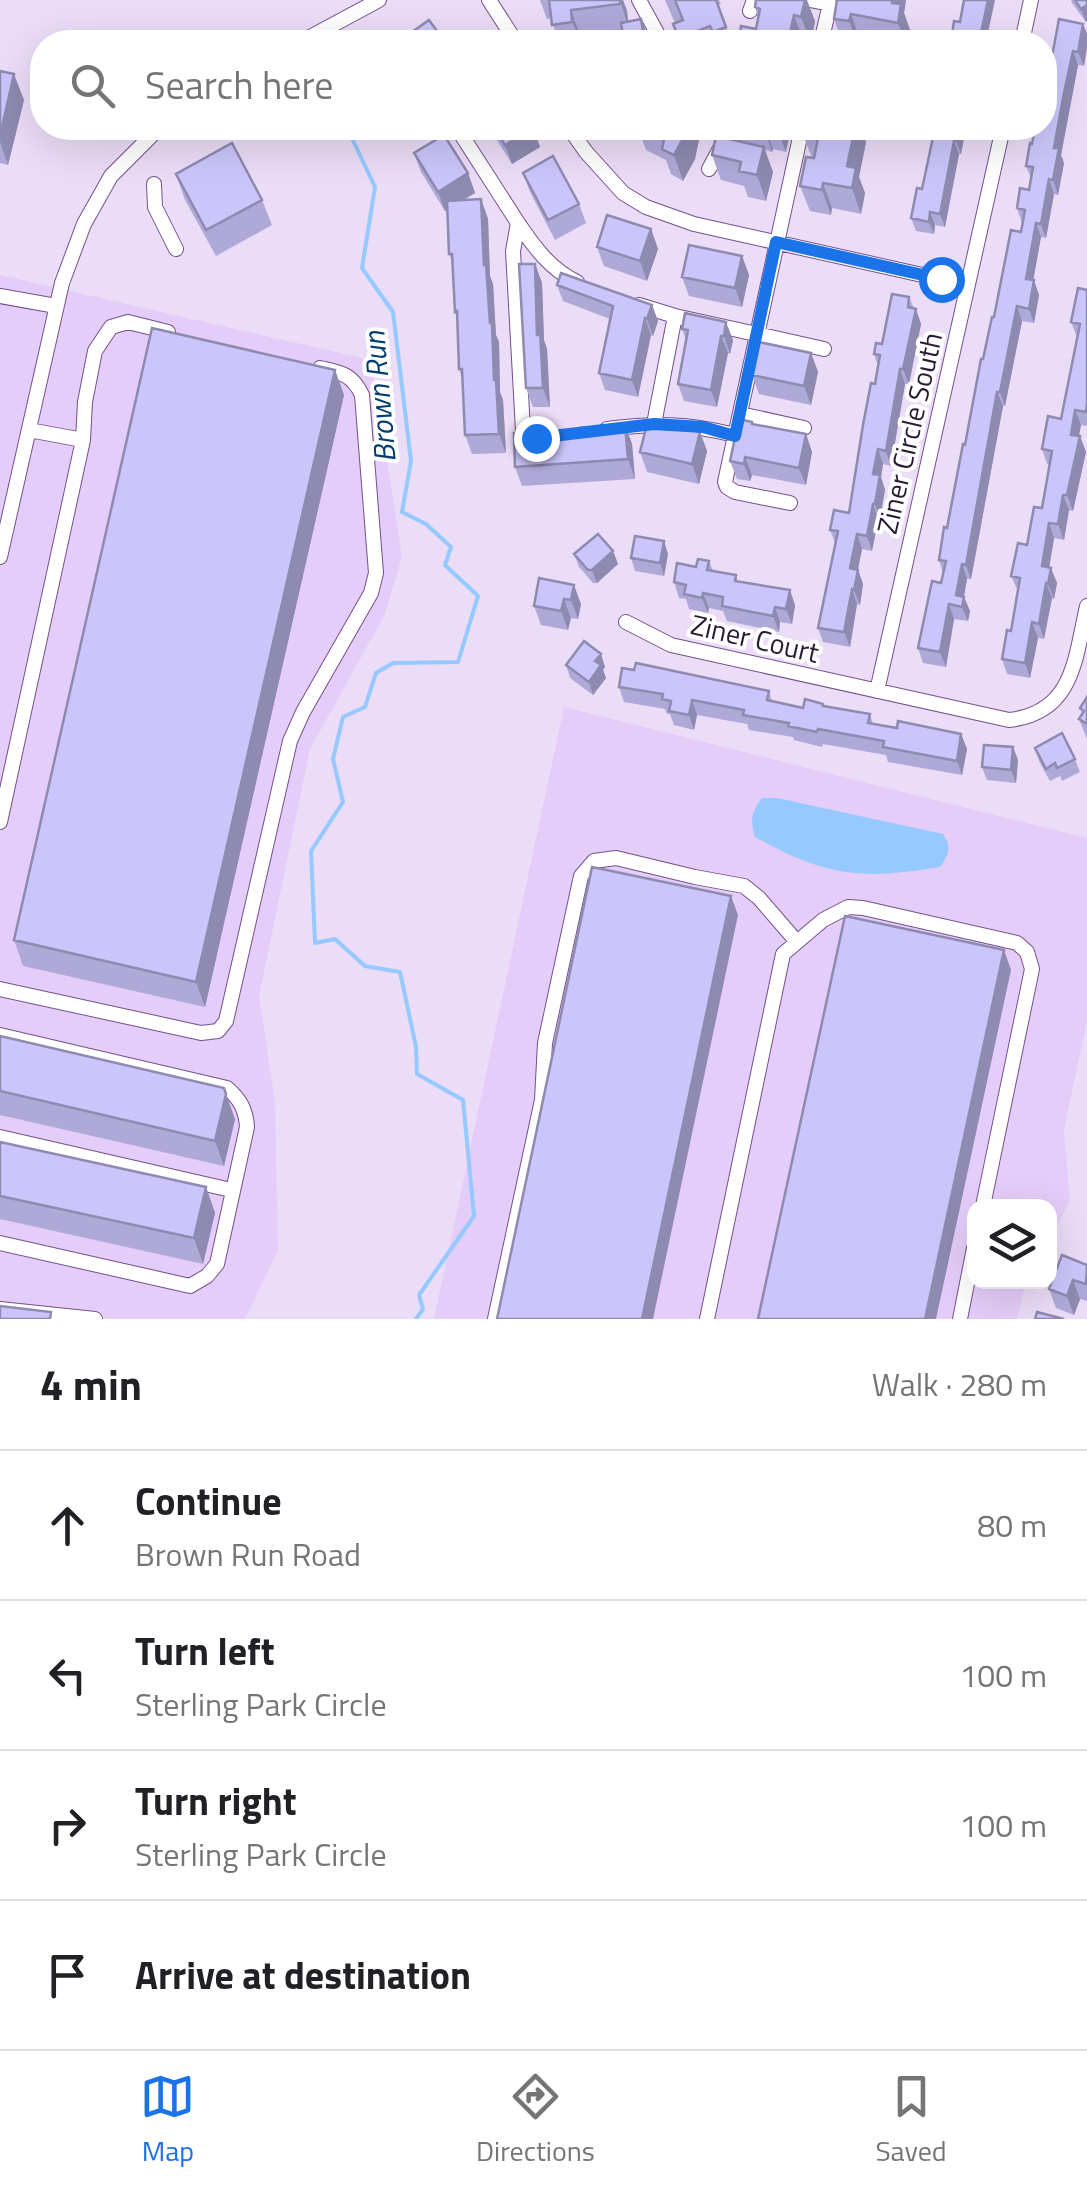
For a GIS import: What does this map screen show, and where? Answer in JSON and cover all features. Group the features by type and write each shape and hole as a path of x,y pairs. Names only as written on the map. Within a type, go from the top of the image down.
{"street":[{"path":"323,30 378,0"},
{"path":"489,0 508,30"},
{"path":"639,0 655,30"},
{"path":"810,0 831,2 824,30"},
{"path":"1025,30 1031,0"},
{"path":"1,551 62,282 84,224 111,176 147,140"},
{"path":"465,140 518,224 548,262 564,276 597,290"},
{"path":"578,140 622,193 646,207 694,224 967,285"},
{"path":"710,169 725,140"},
{"path":"790,503 734,492 725,482 799,140"},
{"name":"Ziner Circle South","path":"876,691 1000,140"},
{"path":"154,184 155,207 176,250"},
{"path":"518,224 513,252 523,430 532,439 556,435"},
{"path":"0,296 56,306"},
{"path":"626,301 675,316 824,349"},
{"path":"654,424 675,316"},
{"path":"0,822 83,440 85,402 96,351 110,328 128,322 184,336"},
{"path":"0,989 201,1032 218,1031 226,1021 290,741 371,593 376,573 362,395 355,380 297,362"},
{"path":"740,414 804,428"},
{"path":"595,430 654,424 703,427 735,436"},
{"path":"29,430 83,440"},
{"name":"Ziner Court","path":"626,622 671,645 1009,720 1044,710 1066,687 1087,606"},
{"path":"495,1319 542,1100 545,1043 581,876 594,862 616,858 744,886 760,898 797,942"},
{"path":"707,1319 782,954 823,920 848,907 1017,943 1028,952 1032,968 984,1199"},
{"path":"0,1035 227,1088 238,1098 247,1127 216,1264 207,1276 190,1286 0,1243"},
{"path":"0,1137 231,1190"},
{"path":"960,1319 967,1284"},
{"path":"0,1308 95,1319"}],"shaded area":[{"path":"0,275 371,360 402,557 384,616 310,749 259,996 275,1102 278,1250 245,1319 0,1319"},
{"path":"564,707 1087,838 1087,1021 1064,1129 1070,1201 1057,1226 1057,1199 967,1199 967,1289 1024,1289 1017,1319 434,1319"}],"water":[{"path":"762,798 943,834 948,843 947,854 940,867 912,871 865,874 824,867 755,837 752,816"}],"building":[{"path":"549,0 620,0 620,4 571,10 572,22 552,25"},
{"path":"675,0 716,0 726,27 676,30 673,24 683,20"},
{"path":"756,0 805,0 801,17 794,15 791,30 740,30 741,26 756,29 760,9 755,7"},
{"path":"837,0 893,0 892,3 901,4 898,23 851,14 849,21 834,19"},
{"path":"964,0 988,0 982,30 953,30 954,21 960,22"},
{"path":"1075,0 1087,0 1087,5 1081,9"},
{"path":"641,19 643,30 622,30 621,23"},
{"path":"1059,19 1083,24 1078,52 1073,51 1057,132 1057,30"},
{"path":"429,20 436,30 415,30"},
{"path":"0,71 14,74 0,136"},
{"path":"436,140 447,140 468,173 438,192 414,153"},
{"path":"664,140 682,140 674,155 662,149"},
{"path":"715,140 764,147 757,175 739,171 741,162 712,155"},
{"path":"818,140 852,140 847,166 856,168 852,188 823,183 822,190 800,186 806,157 814,158"},
{"path":"932,140 956,140 940,214 930,212 929,222 911,218 917,188 922,189"},
{"path":"1033,140 1055,140 1054,148 1059,148 1041,224 1036,223 1026,279 1034,280 1029,309 1017,306 997,392 966,565 962,564 956,595 964,597 962,607 949,604 940,652 918,648 932,581 941,583 946,561 939,560 944,527 947,528 1011,230 1021,232 1025,210 1017,208 1020,188 1029,190 1033,167 1026,166"},
{"path":"232,143 262,200 206,230 176,174"},
{"path":"553,156 579,204 548,220 523,173"},
{"path":"481,199 499,434 465,435 447,201"},
{"path":"607,215 651,229 640,261 597,247"},
{"path":"689,245 742,256 735,288 682,277"},
{"path":"519,264 535,264 543,388 526,388"},
{"path":"561,273 652,305 645,318 632,380 599,373 613,306 557,285"},
{"path":"1078,288 1087,290 1086,412 1075,410 1071,435 1080,436 1058,524 1049,523 1042,566 1051,568 1039,624 1032,622 1025,663 1002,659 1020,578 1011,576 1018,543 1027,545 1034,507 1042,508 1052,451 1042,449 1048,416 1061,419 1080,324 1071,322"},
{"path":"892,294 909,297 908,307 916,309 900,369 886,451 878,449 873,474 880,475 875,504 867,536 857,534 850,568 858,570 844,632 818,628 838,531 830,530 834,510 849,513 871,383 875,384 880,355 874,354 876,343 882,344"},
{"path":"685,313 726,322 711,390 678,384 688,330 682,329"},
{"path":"152,328 335,370 196,982 14,940"},
{"path":"759,342 811,353 804,386 752,375"},
{"path":"739,419 806,434 799,468 745,457 744,464 730,461"},
{"path":"648,420 700,432 692,464 640,452"},
{"path":"625,425 628,459 515,467 514,433"},
{"path":"598,534 613,551 588,570 574,554"},
{"path":"635,536 664,541 660,563 631,558"},
{"path":"698,559 709,561 707,570 736,575 735,581 790,590 786,609 775,607 773,616 722,606 723,597 684,594 686,585 674,582 677,563 696,567"},
{"path":"539,578 574,585 571,600 564,599 561,611 534,606"},
{"path":"584,641 601,654 595,661 601,665 589,682 566,665"},
{"path":"636,663 769,691 767,700 803,708 805,699 870,714 868,723 897,728 898,721 961,734 957,761 883,747 884,741 788,726 789,723 743,715 744,710 692,700 689,715 669,711 671,701 662,699 663,694 619,687 622,668 634,670"},
{"path":"1087,697 1087,724 1079,719"},
{"path":"1062,733 1075,759 1046,769 1035,748"},
{"path":"984,745 1013,747 1011,770 982,767"},
{"path":"592,867 731,896 642,1319 497,1319"},
{"path":"845,916 1004,950 925,1319 758,1319"},
{"path":"0,1036 224,1088 215,1141 0,1091"},
{"path":"0,1142 206,1187 194,1238 0,1196"},
{"path":"1062,1255 1087,1265 1086,1284 1073,1280 1067,1296 1049,1289 1057,1289 1057,1268"},
{"path":"0,1306 51,1312 50,1319 0,1319"},
{"path":"1037,1312 1064,1319 1035,1319"}],"waterway":[{"name":"Brown Run","path":"353,140 375,187 362,268 393,312 411,461 402,512 426,524 451,547 445,565 478,596 458,662 393,663 376,673 365,707 343,717 333,759 343,802 311,851 315,943 335,939 365,966 400,972 416,1047 417,1074 463,1100 474,1216 419,1295 423,1309 416,1319"}],"route":[{"path":"536,438 654,424 703,427 735,436 776,242 941,279"}]}
